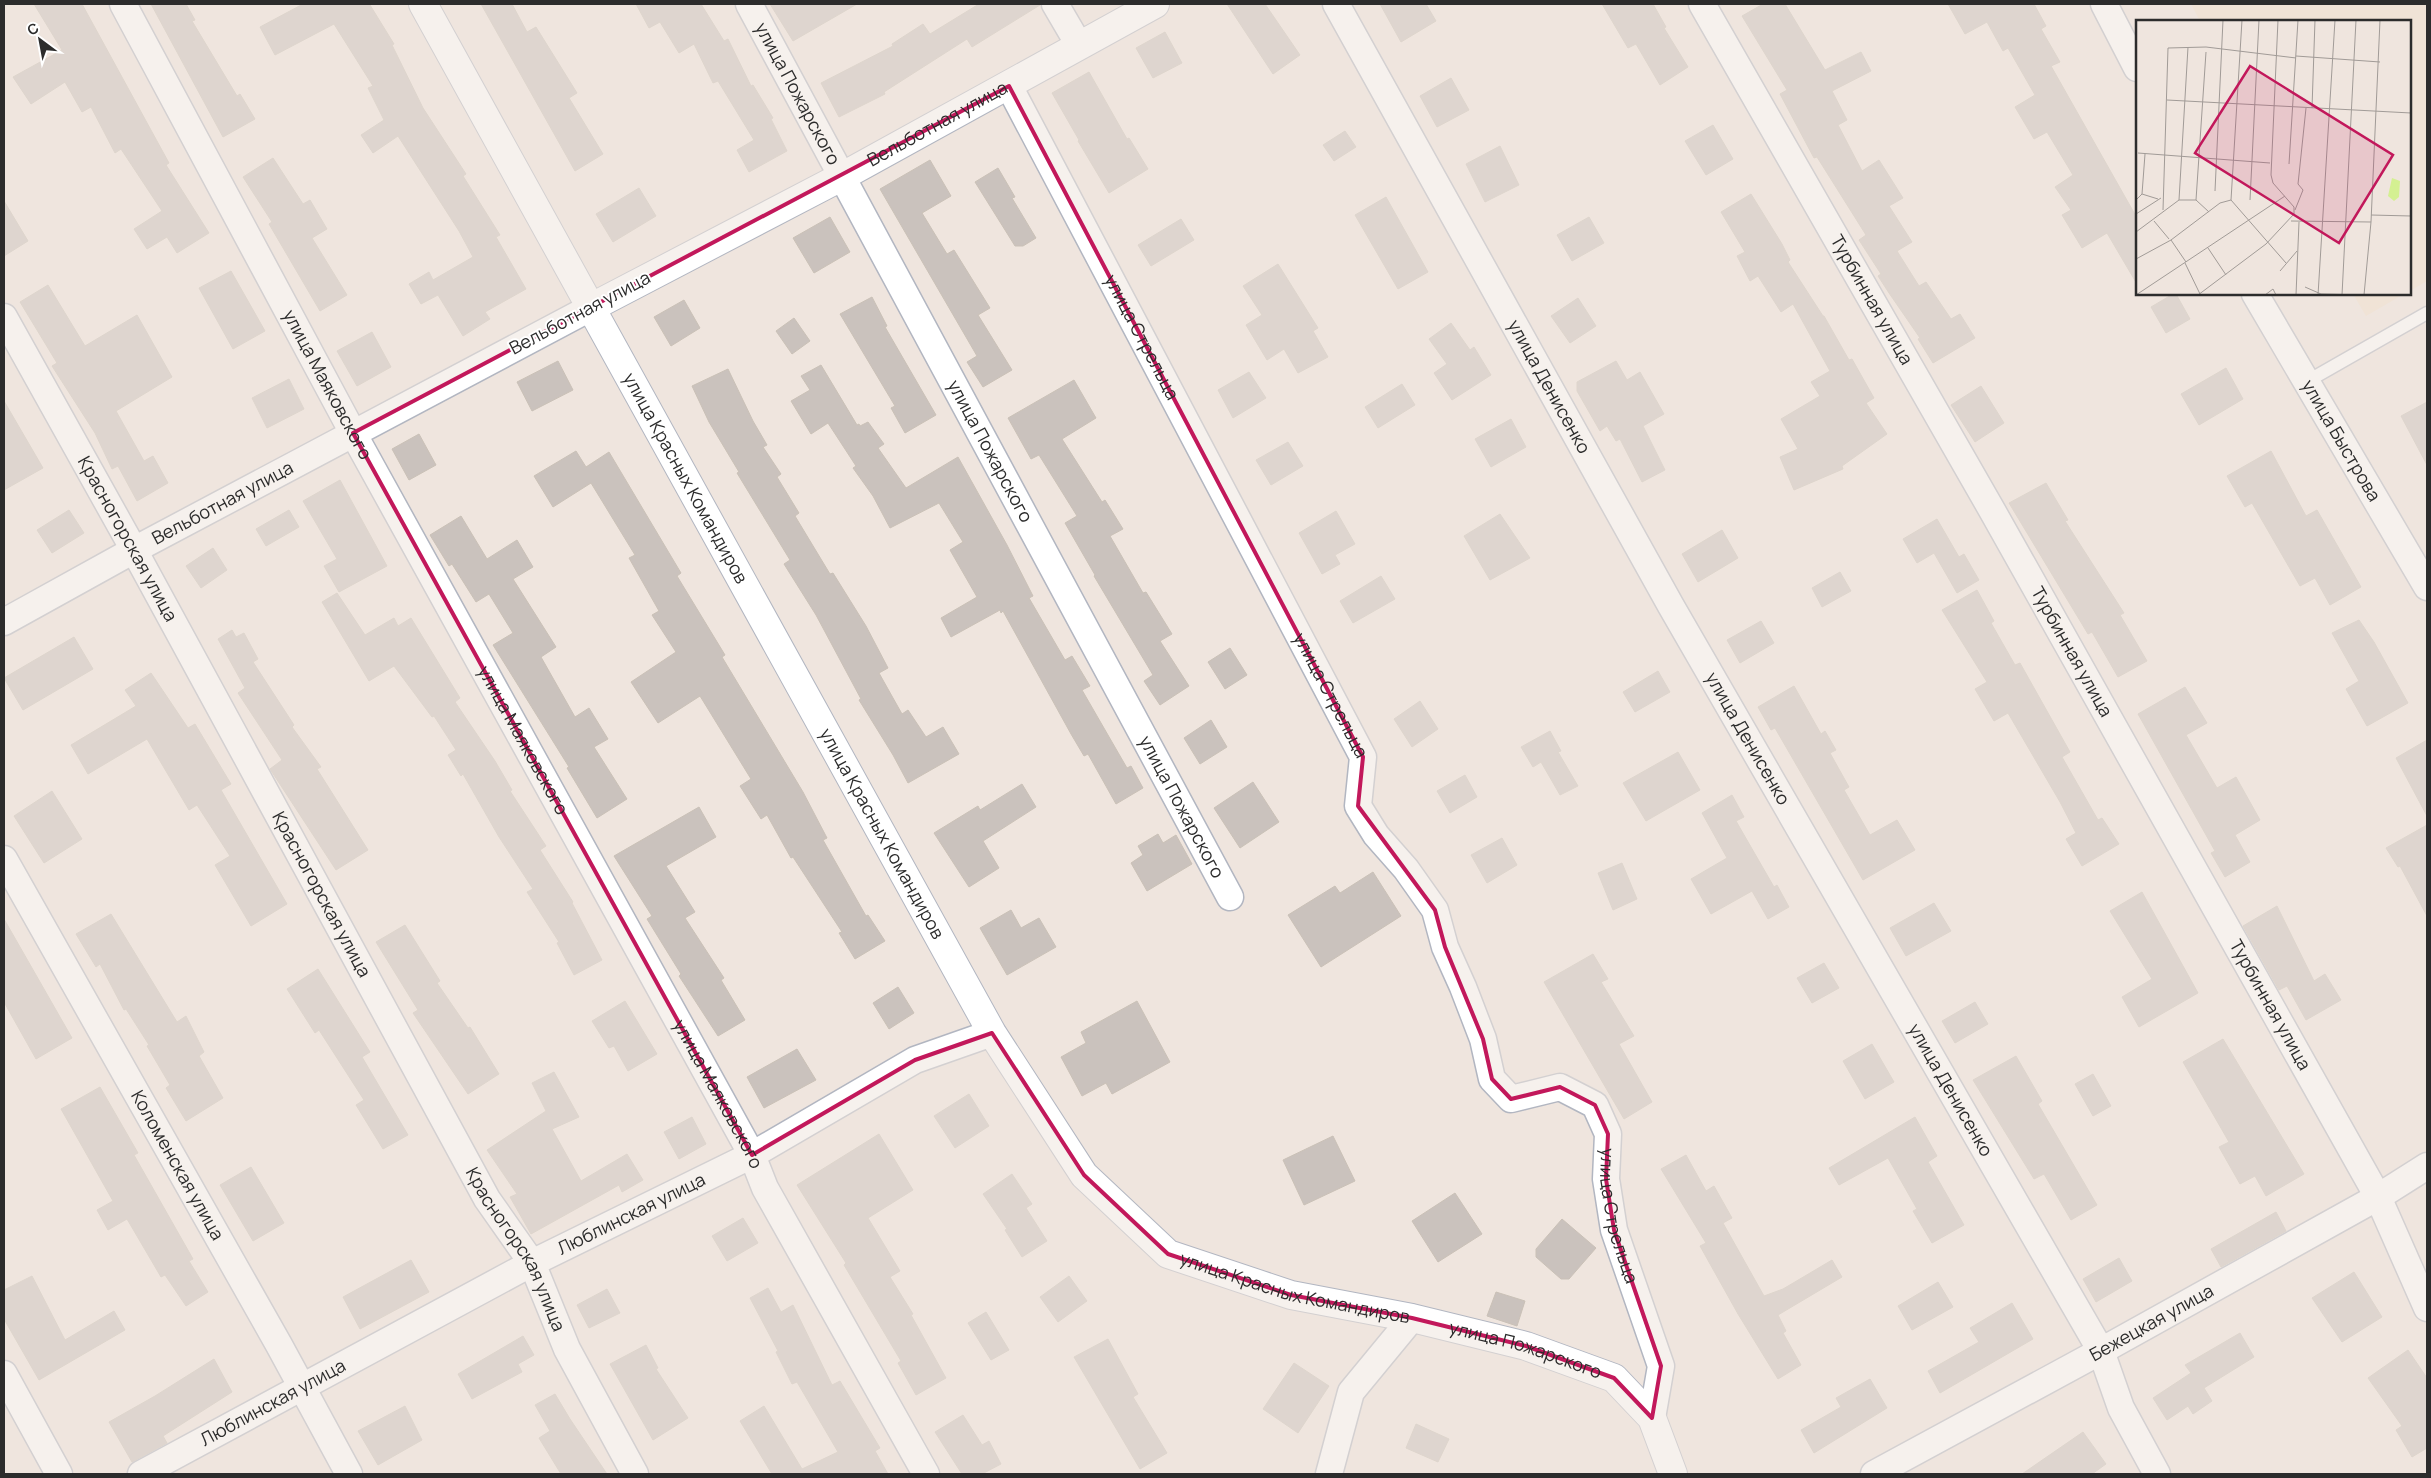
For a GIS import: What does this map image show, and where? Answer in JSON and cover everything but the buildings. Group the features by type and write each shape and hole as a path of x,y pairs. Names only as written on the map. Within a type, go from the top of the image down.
{"street":[{"name":"улица Маяковского","path":"122,4 353,433 752,1155 765,1188 926,1474"},
{"name":"улица Красных Командиров","path":"423,4 992,1033 1084,1175 1168,1254 1290,1295 1412,1318 1351,1392 1329,1474"},
{"name":"улица Пожарского","path":"748,4 843,176 1230,897"},
{"path":"1055,4 1079,44"},
{"name":"Вельботная улица","path":"4,622 353,433 843,176 1009,86 1079,44 1155,4"},
{"name":"улица Денисенко","path":"1336,4 1671,606 2101,1350 2120,1408 2157,1474"},
{"name":"Турбинная улица","path":"1702,4 1993,512 2378,1196 2427,1308"},
{"path":"2104,4 2136,66"},
{"name":"улица Стрельца","path":"1009,86 1364,757 1358,806 1376,835 1406,868 1435,910 1445,947 1483,1039 1492,1079 1511,1099 1560,1087 1595,1105 1608,1134 1606,1179 1614,1230 1660,1366 1652,1418"},
{"name":"улица Быстрова","path":"2256,295 2427,587"},
{"name":"Красногорская улица","path":"4,317 134,550 487,1199 532,1263 567,1350 634,1474"},
{"name":"Коломенская улица","path":"4,859 274,1336 349,1474"},
{"name":"Люблинская улица","path":"141,1474 532,1263 752,1155 914,1060 992,1033"},
{"name":"Бежецкая улица","path":"1874,1474 2378,1196 2427,1166"},
{"name":"улица Пожарского","path":"1412,1318 1526,1346 1614,1378 1652,1418 1673,1474"},
{"path":"4,1374 59,1474"}],"lane":[{"path":"2306,382 2427,313"}],"highlighted area":[{"path":"1009,86 1363,757 1358,806 1435,910 1445,947 1483,1039 1492,1079 1511,1099 1560,1087 1595,1105 1608,1134 1606,1179 1614,1230 1661,1366 1652,1418 1614,1378 1526,1346 1412,1318 1291,1295 1168,1254 1084,1175 992,1033 915,1060 752,1155 353,433"}],"shaded area":[{"path":"2191,4 2427,4 2427,281 2411,290 2411,20 2199,20"},
{"path":"2354,295 2402,295 2366,316"}]}
